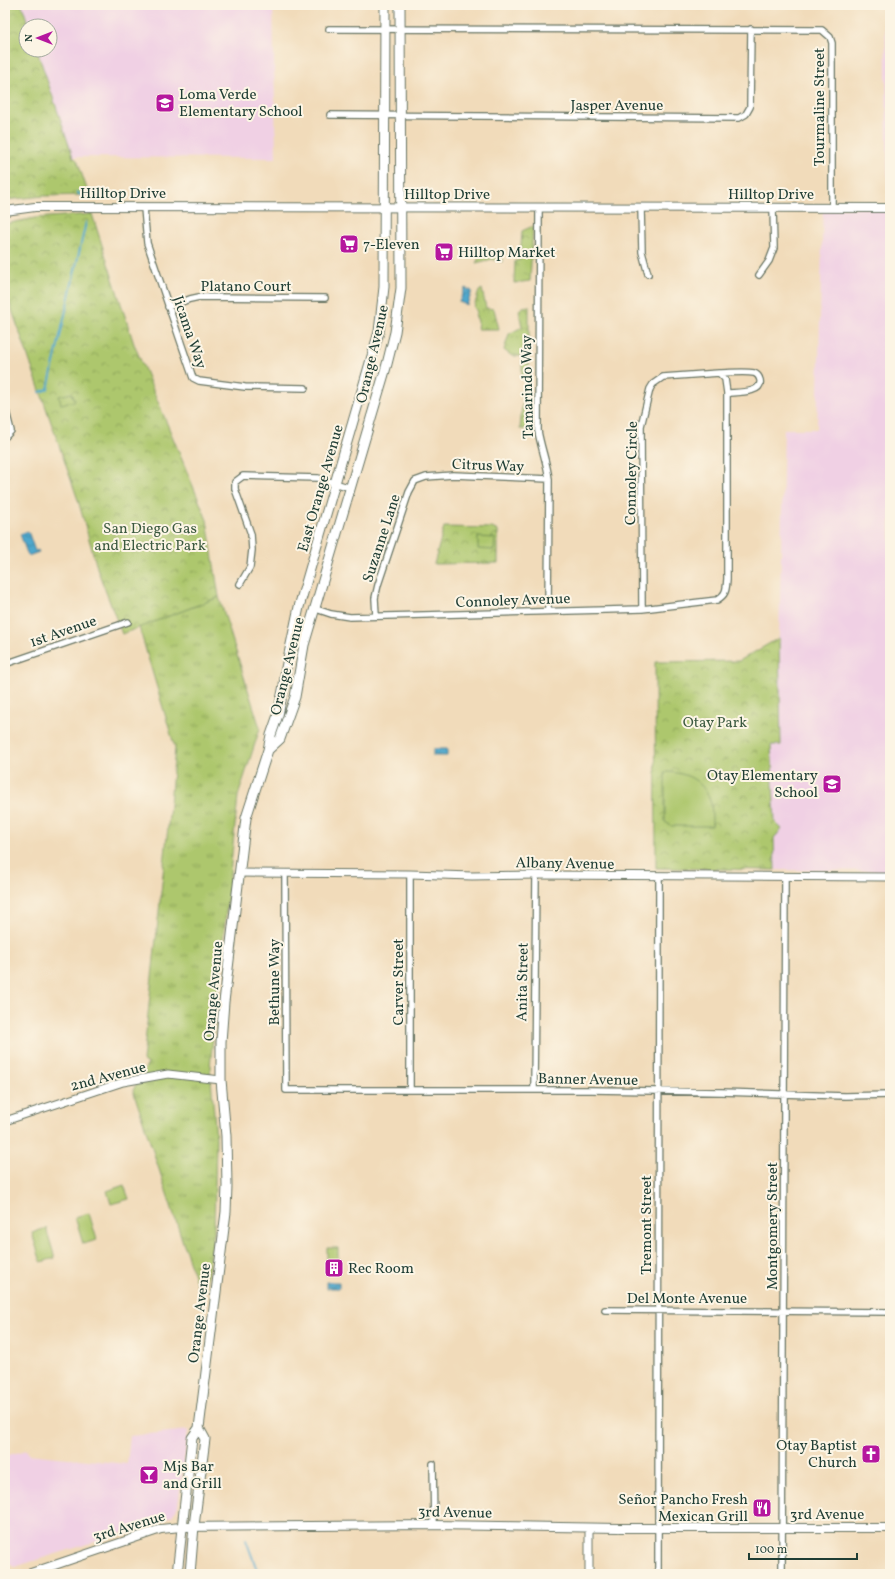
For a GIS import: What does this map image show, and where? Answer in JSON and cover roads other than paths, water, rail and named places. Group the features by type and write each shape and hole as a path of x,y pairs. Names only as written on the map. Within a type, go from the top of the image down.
{"main road":[{"path":"385,5 386,208"},
{"name":"Orange Avenue","path":"177,1574 192,1438 199,1428 226,1212 226,1136 222,1080 224,1002 246,818 268,750 280,739 295,697 304,645 316,609 395,332 401,288 400,5"},
{"name":"Hilltop Drive","path":"5,211 35,207 890,208"},
{"name":"East Orange Avenue","path":"268,750 270,735 278,715 286,668 300,604 379,332 384,287 386,208"},
{"path":"300,604 316,609"},
{"name":"Orange Avenue","path":"190,1574 194,1526 205,1439 199,1428"},
{"name":"3rd Avenue","path":"28,1574 161,1529 194,1526 434,1525 589,1528 890,1528"}],"street":[{"path":"329,29 751,29"},
{"name":"Tourmaline Street","path":"751,29 822,30 826,31 830,37 832,43 832,208"},
{"name":"Jasper Avenue","path":"330,116 739,118 746,114 750,107 751,29"},
{"name":"Jicama Way","path":"144,208 147,243 193,378 199,381 245,387 305,388"},
{"name":"Tamarindo Way","path":"539,208 538,432 540,448 547,466 549,479 548,611"},
{"path":"641,208 642,252 648,274"},
{"path":"759,275 769,262 774,248 773,208"},
{"name":"Platano Court","path":"168,307 190,298 199,297 325,298"},
{"path":"719,373 725,379 727,393"},
{"name":"Connoley Circle","path":"642,609 641,426 650,389 653,384 663,377 719,373 752,373 757,375 760,379 759,386 755,390 727,393"},
{"name":"Connoley Avenue","path":"316,609 331,614 350,617 642,609 711,601 723,597 726,590 727,393"},
{"path":"5,407 10,421 11,431 5,437"},
{"name":"Citrus Way","path":"426,477 453,475 549,479"},
{"path":"240,584 250,567 252,550 251,534 235,489 235,482 243,476 318,478 350,488"},
{"name":"Suzanne Lane","path":"376,616 375,598 378,585 409,492 415,481 426,477"},
{"name":"1st Avenue","path":"5,664 128,622"},
{"name":"Albany Avenue","path":"239,873 410,874 472,876 536,875 890,878"},
{"name":"Bethune Way","path":"285,874 286,1090"},
{"name":"Carver Street","path":"410,874 410,1090"},
{"name":"Anita Street","path":"534,1090 536,875"},
{"name":"Tremont Street","path":"658,1574 659,876"},
{"name":"Montgomery Street","path":"782,1574 785,877"},
{"name":"2nd Avenue","path":"5,1121 123,1082 168,1074 222,1080"},
{"name":"Banner Avenue","path":"286,1090 534,1090 721,1092 784,1095 890,1095"},
{"name":"Del Monte Avenue","path":"605,1310 890,1312"},
{"path":"433,1464 434,1525"},
{"path":"589,1528 590,1574"}],"water":[{"path":"465,288 472,291 467,305 459,302"},
{"path":"28,531 35,551 38,550 39,552 28,556 20,534"},
{"path":"433,749 447,749 447,756 433,756"},
{"path":"326,1282 339,1282 339,1288 326,1288"}],"waterway":[{"path":"77,192 80,195"},
{"path":"40,392 48,389 86,222"},
{"path":"246,1540 257,1570 260,1574"}],"place":[{"name":"Loma Verde Elementary School","path":"165,103"},
{"name":"7-Eleven","path":"349,244"},
{"name":"Hilltop Market","path":"444,252"},
{"name":"Otay Elementary School","path":"832,784"},
{"name":"Rec Room","path":"334,1268"},
{"name":"Otay Baptist Church","path":"871,1454"},
{"name":"Mjs Bar and Grill","path":"149,1475"},
{"name":"Señor Pancho Fresh Mexican Grill","path":"762,1508"}],"park label":[{"name":"San Diego Gas and Electric Park","path":"150,536"},
{"name":"Otay Park","path":"715,722"}]}
